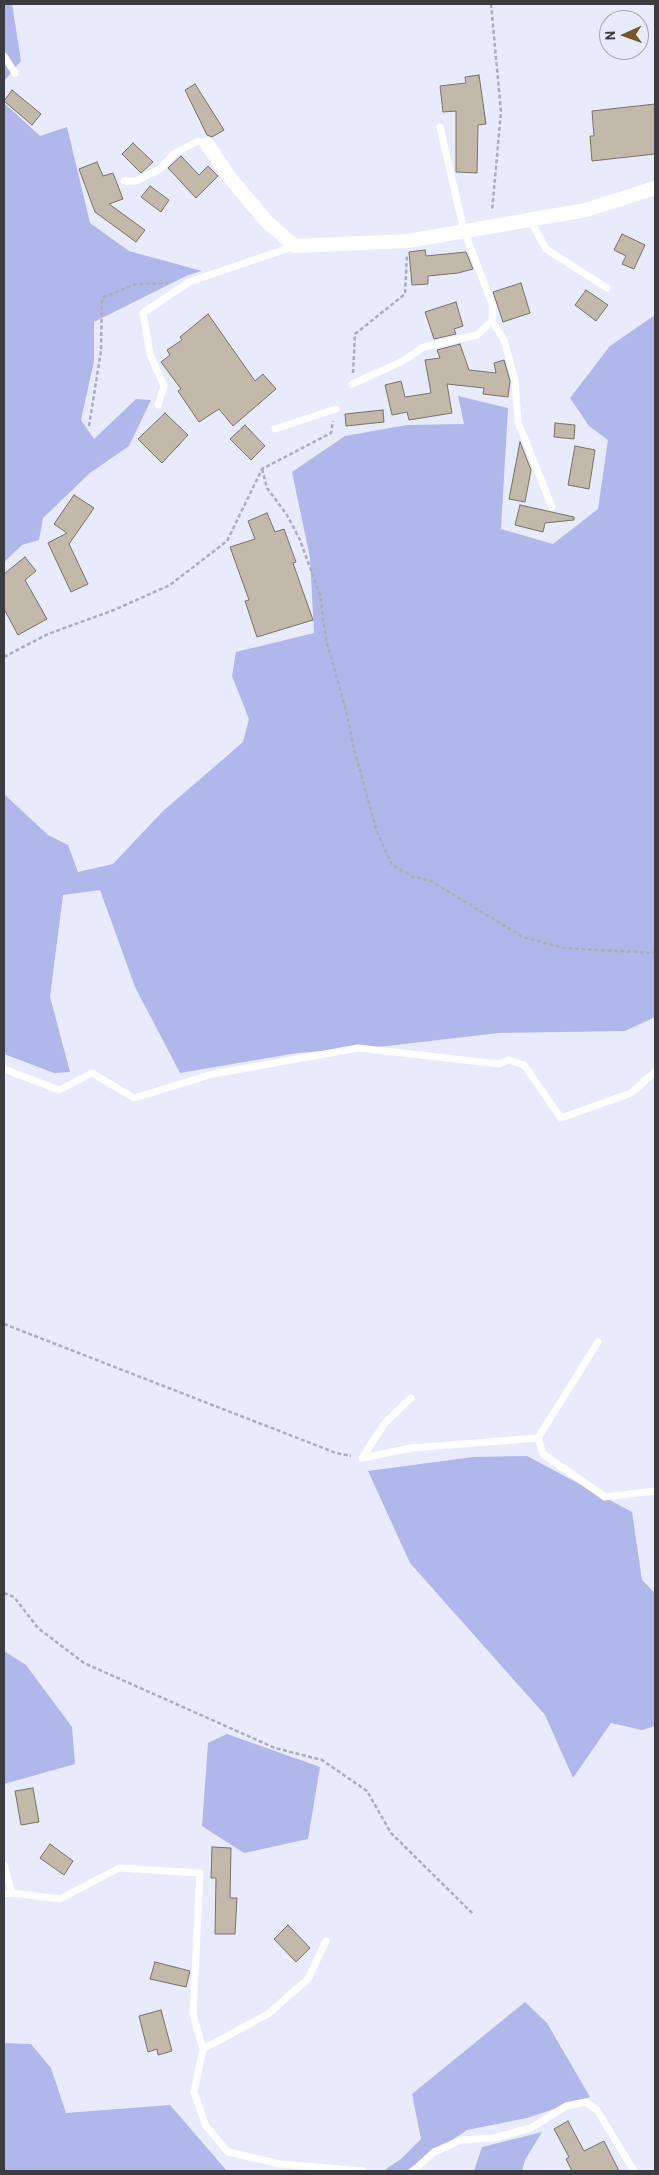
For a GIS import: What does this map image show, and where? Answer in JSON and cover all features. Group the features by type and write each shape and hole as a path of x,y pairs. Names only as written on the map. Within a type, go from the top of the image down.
{"street":[{"path":"207,144 230,178 267,222 295,246 408,241 586,210 655,188"}],"lane":[{"path":"4,56 15,73"},
{"path":"440,127 464,231 493,306 492,321 504,340 515,380 518,422 552,507"},
{"path":"124,181 136,181 160,169 174,153 198,141 207,144"},
{"path":"530,220 546,249 607,288"},
{"path":"158,405 164,386 150,354 143,313 189,282 295,246"},
{"path":"352,384 401,362 424,347 477,335 492,321"},
{"path":"275,429 336,409"},
{"path":"4,1069 59,1090 92,1073 134,1098 213,1074 358,1048 499,1064 510,1060 524,1064 561,1118 631,1093 655,1072"},
{"path":"598,1342 538,1438 543,1454 605,1497 655,1491"},
{"path":"362,1458 385,1423 411,1398"},
{"path":"362,1458 411,1448 538,1438"},
{"path":"4,1865 8,1894 60,1899 119,1868 200,1873 194,2014 203,2049 194,2092 206,2126 228,2152 280,2164 364,2171"},
{"path":"203,2049 268,2014 275,2008 308,1979 326,1941"},
{"path":"412,2171 434,2152 462,2140 494,2138 531,2128 566,2106 585,2102 597,2110 634,2171"}],"path":[{"path":"491,4 501,112 491,226"},
{"path":"352,384 355,334 405,294 408,241"},
{"path":"88,426 101,351 102,298 136,284 189,282"},
{"path":"4,657 48,634 114,610 170,584 227,541 262,469 331,433 336,409"},
{"path":"262,469 267,488 287,515 300,540 320,595 326,639 347,714 353,745 377,832 392,866 411,876 431,881 523,937 562,948 655,953"},
{"path":"4,1324 336,1453 362,1458"},
{"path":"4,1593 14,1597 38,1628 84,1663 275,1748 322,1760 367,1791 391,1833 473,1914"}],"shaded area":[{"path":"4,4 12,4 21,61 4,81"},
{"path":"4,103 40,136 67,127 90,223 129,251 202,271 188,275 94,322 94,361 81,420 94,439 136,399 151,400 129,446 90,473 43,518 39,540 22,545 4,562"},
{"path":"655,315 655,1017 625,1031 499,1033 387,1046 297,1053 180,1073 135,987 100,890 63,895 50,997 70,1072 54,1073 4,1054 4,794 48,835 68,845 78,872 113,864 162,812 243,742 249,719 232,676 236,652 314,633 310,558 292,472 345,436 407,425 464,424 458,396 508,408 501,529 553,544 598,509 608,440 589,426 570,398 610,346"},
{"path":"527,1456 632,1512 642,1580 655,1593 655,1726 642,1730 611,1723 573,1778 545,1715 410,1563 368,1471 473,1457"},
{"path":"4,1651 26,1665 72,1727 75,1764 4,1784"},
{"path":"227,1734 320,1767 308,1839 244,1853 202,1826 208,1743"},
{"path":"525,2002 547,2023 590,2097 527,2118 467,2130 406,2171 387,2171 386,2169 401,2159 421,2139 412,2094"},
{"path":"4,2043 31,2044 51,2068 66,2113 170,2105 227,2171 4,2171"},
{"path":"542,2132 525,2160 522,2171 474,2171 482,2147"}],"building":[{"path":"479,75 486,124 478,125 477,173 456,172 456,111 443,112 440,86 466,83 465,77"},
{"path":"195,84 224,130 212,137 207,135 185,90"},
{"path":"12,90 41,114 32,125 4,101"},
{"path":"655,104 655,154 592,161 590,136 594,136 592,111"},
{"path":"133,143 153,162 141,173 122,154"},
{"path":"181,156 199,175 208,166 218,176 196,198 168,168"},
{"path":"97,162 103,176 113,173 123,199 109,204 145,230 136,242 95,212 79,169"},
{"path":"150,186 169,200 161,212 141,197"},
{"path":"622,234 645,245 634,269 622,264 626,256 614,250"},
{"path":"425,250 426,256 466,252 473,269 458,273 428,276 428,284 412,285 409,252"},
{"path":"521,283 530,313 503,322 493,292"},
{"path":"586,290 608,305 596,321 575,305"},
{"path":"456,302 463,326 454,329 456,334 434,339 425,312"},
{"path":"208,314 255,381 263,374 276,389 233,426 219,409 199,422 178,391 181,389 161,362 170,355 167,350 182,340 180,337"},
{"path":"460,344 469,370 496,373 494,363 504,360 510,381 508,397 483,394 484,388 447,384 452,413 409,420 407,412 392,415 385,385 401,381 405,397 431,393 425,360 440,358 437,350"},
{"path":"383,410 384,422 346,426 345,414"},
{"path":"165,413 188,435 162,463 138,439"},
{"path":"555,423 575,425 574,439 554,437"},
{"path":"245,425 265,446 251,460 230,439"},
{"path":"520,442 531,470 525,502 509,499"},
{"path":"575,446 595,450 589,489 568,485"},
{"path":"74,495 94,508 69,544 88,584 71,592 48,543 67,533 54,524"},
{"path":"520,505 574,517 574,520 545,523 543,532 515,525"},
{"path":"267,513 275,532 284,529 296,562 293,563 313,620 257,637 245,601 249,600 230,547 255,539 248,521"},
{"path":"25,557 36,571 25,580 47,619 18,635 4,609 4,574"},
{"path":"33,1788 39,1822 21,1825 15,1791"},
{"path":"50,1844 73,1861 64,1875 40,1858"},
{"path":"212,1847 231,1848 230,1898 237,1898 235,1934 215,1934 216,1878 211,1878"},
{"path":"288,1925 310,1948 296,1962 274,1939"},
{"path":"155,1962 190,1971 186,1987 150,1979"},
{"path":"161,2010 172,2051 158,2055 157,2049 148,2052 139,2016"},
{"path":"568,2121 584,2151 604,2141 619,2171 572,2171 566,2159 569,2157 554,2129"}]}
